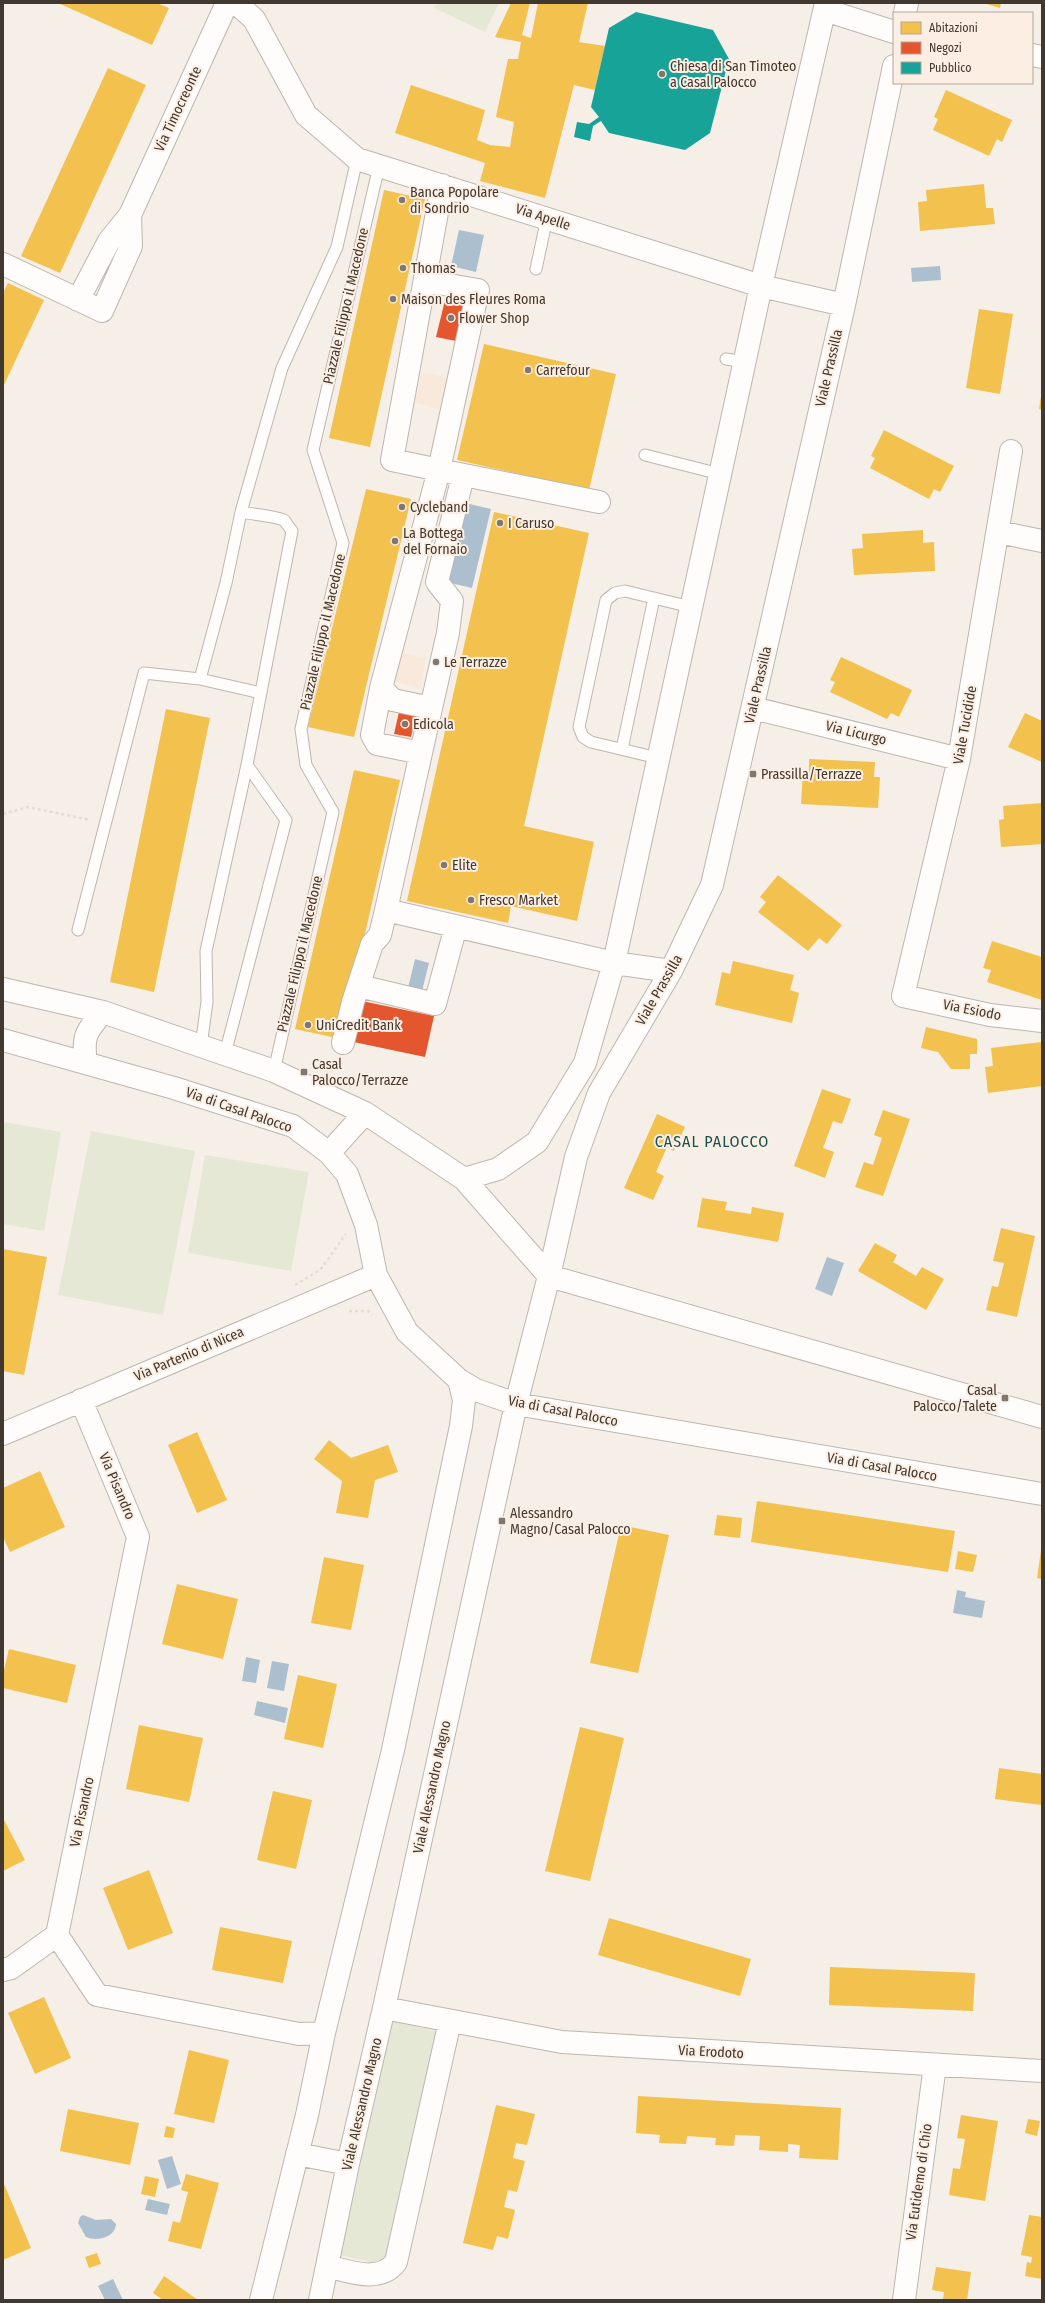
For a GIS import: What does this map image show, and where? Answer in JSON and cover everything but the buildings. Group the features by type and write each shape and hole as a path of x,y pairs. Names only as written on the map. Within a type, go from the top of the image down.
{"street":[{"name":"Via Timocreonte","path":"3,264 102,311 131,246 130,215 227,3"},
{"name":"Via Apelle","path":"236,3 254,19 306,115 357,159 761,286 844,305"},
{"path":"464,1178 498,1169 537,1142 586,1063 614,963 720,474 735,361 761,286 825,6 893,32"},
{"name":"Viale Prassilla","path":"549,1276 576,1157 599,1093 671,971 712,885 844,305 893,71"},
{"path":"442,185 426,281 392,460 463,476 599,502"},
{"path":"421,753 377,744 372,735 381,688 440,470 478,290 426,281"},
{"name":"Viale Tucidide","path":"903,996 959,759 1011,451"},
{"path":"343,1043 372,944 380,935 448,634 452,601 437,582 463,476"},
{"path":"998,532 1042,541"},
{"path":"381,688 393,700 431,708"},
{"name":"Via Licurgo","path":"753,708 959,759"},
{"path":"386,910 614,963 671,971"},
{"path":"359,986 435,1004 456,926"},
{"path":"3,989 103,1012 274,1071 365,1113 464,1178 549,1276 1042,1417"},
{"name":"Via Esiodo","path":"903,996 990,1014 1042,1021"},
{"path":"86,1063 83,1046 88,1030 103,1012"},
{"name":"Via di Casal Palocco","path":"3,1040 174,1088 292,1126 329,1153 347,1174 366,1225 376,1276 406,1332 459,1380 476,1390 516,1404 1042,1494"},
{"path":"329,1153 365,1113"},
{"name":"Via Partenio di Nicea","path":"3,1434 376,1276"},
{"name":"Viale Alessandro Magno","path":"320,2300 348,2164 384,2008 516,1404 549,1276"},
{"path":"261,2300 298,2154 324,2033 393,1750 461,1426 464,1400 459,1380"},
{"name":"Via Pisandro","path":"57,1935 138,1537 81,1400"},
{"path":"3,1970 11,1968 57,1935 97,1994 299,2034 324,2033"},
{"name":"Via Erodoto","path":"384,2008 529,2037 572,2043 1042,2071"},
{"path":"327,2266 354,2272 374,2274 388,2270 396,2262 450,2022"},
{"name":"Via Eutidemo di Chio","path":"904,2300 935,2065"},
{"path":"298,2154 348,2164"}],"lane":[{"name":"Piazzale Filippo il Macedone","path":"200,679 226,583 241,512 282,368 337,247 357,159"},
{"name":"Piazzale Filippo il Macedone","path":"274,1071 333,812 306,765 301,729 343,543 313,450 379,166"},
{"path":"536,269 547,218"},
{"path":"646,455 720,474"},
{"path":"201,1046 207,1002 206,951 247,765 292,531 284,520 267,515 256,515 241,512"},
{"path":"658,758 591,742 583,737 579,727 584,700 606,600 615,593 624,591 691,607"},
{"path":"622,749 654,598"},
{"path":"78,930 144,673 200,679 261,693"},
{"path":"225,1054 286,820 247,765"}],"path":[{"path":"3,814 28,807 106,824"},
{"path":"290,1288 320,1270 346,1235 344,1227"},
{"path":"346,1311 368,1311 374,1317"}],"shaded area":[{"path":"422,372 455,379 447,412 415,402"},
{"path":"396,652 426,658 420,688 388,680"}],"green space":[{"path":"437,3 499,3 485,32 434,8"},
{"path":"3,1122 61,1132 44,1231 3,1224"},
{"path":"91,1131 195,1151 163,1315 58,1295"},
{"path":"205,1155 309,1172 291,1271 188,1253"},
{"path":"390,2021 436,2031 385,2265 339,2255"}],"water":[{"path":"459,230 484,235 476,272 451,266"},
{"path":"940,266 941,280 912,282 911,268"},
{"path":"465,503 491,509 472,588 446,582"},
{"path":"415,959 429,963 421,995 407,992"},
{"path":"827,1257 844,1263 832,1296 815,1289"},
{"path":"957,1590 966,1592 965,1597 985,1601 982,1618 953,1613"},
{"path":"246,1657 260,1660 256,1683 242,1681"},
{"path":"272,1661 289,1664 284,1691 267,1688"},
{"path":"257,1701 288,1708 285,1723 254,1715"},
{"path":"172,2156 181,2184 167,2189 158,2160"},
{"path":"148,2199 170,2204 167,2215 145,2210"},
{"path":"83,2215 96,2220 111,2219 116,2224 115,2229 106,2237 94,2239 86,2237 78,2223 80,2217"},
{"path":"113,2279 123,2300 105,2300 98,2286"}],"place":[{"name":"Chiesa di San Timoteo a Casal Palocco","path":"662,74"},
{"name":"Banca Popolare di Sondrio","path":"402,200"},
{"name":"Thomas","path":"403,268"},
{"name":"Maison des Fleures Roma","path":"393,299"},
{"name":"Flower Shop","path":"451,318"},
{"name":"Carrefour","path":"528,370"},
{"name":"Cycleband","path":"402,507"},
{"name":"I Caruso","path":"500,523"},
{"name":"La Bottega del Fornaio","path":"395,541"},
{"name":"Le Terrazze","path":"436,662"},
{"name":"Edicola","path":"405,724"},
{"name":"Prassilla/Terrazze","path":"753,774"},
{"name":"Elite","path":"444,865"},
{"name":"Fresco Market","path":"471,900"},
{"name":"UniCredit Bank","path":"308,1025"},
{"name":"Casal Palocco/Terrazze","path":"304,1072"},
{"name":"Casal Palocco/Talete","path":"1005,1398"},
{"name":"Alessandro Magno/Casal Palocco","path":"502,1521"}],"district":[{"name":"CASAL PALOCCO","path":"712,1141"}]}
